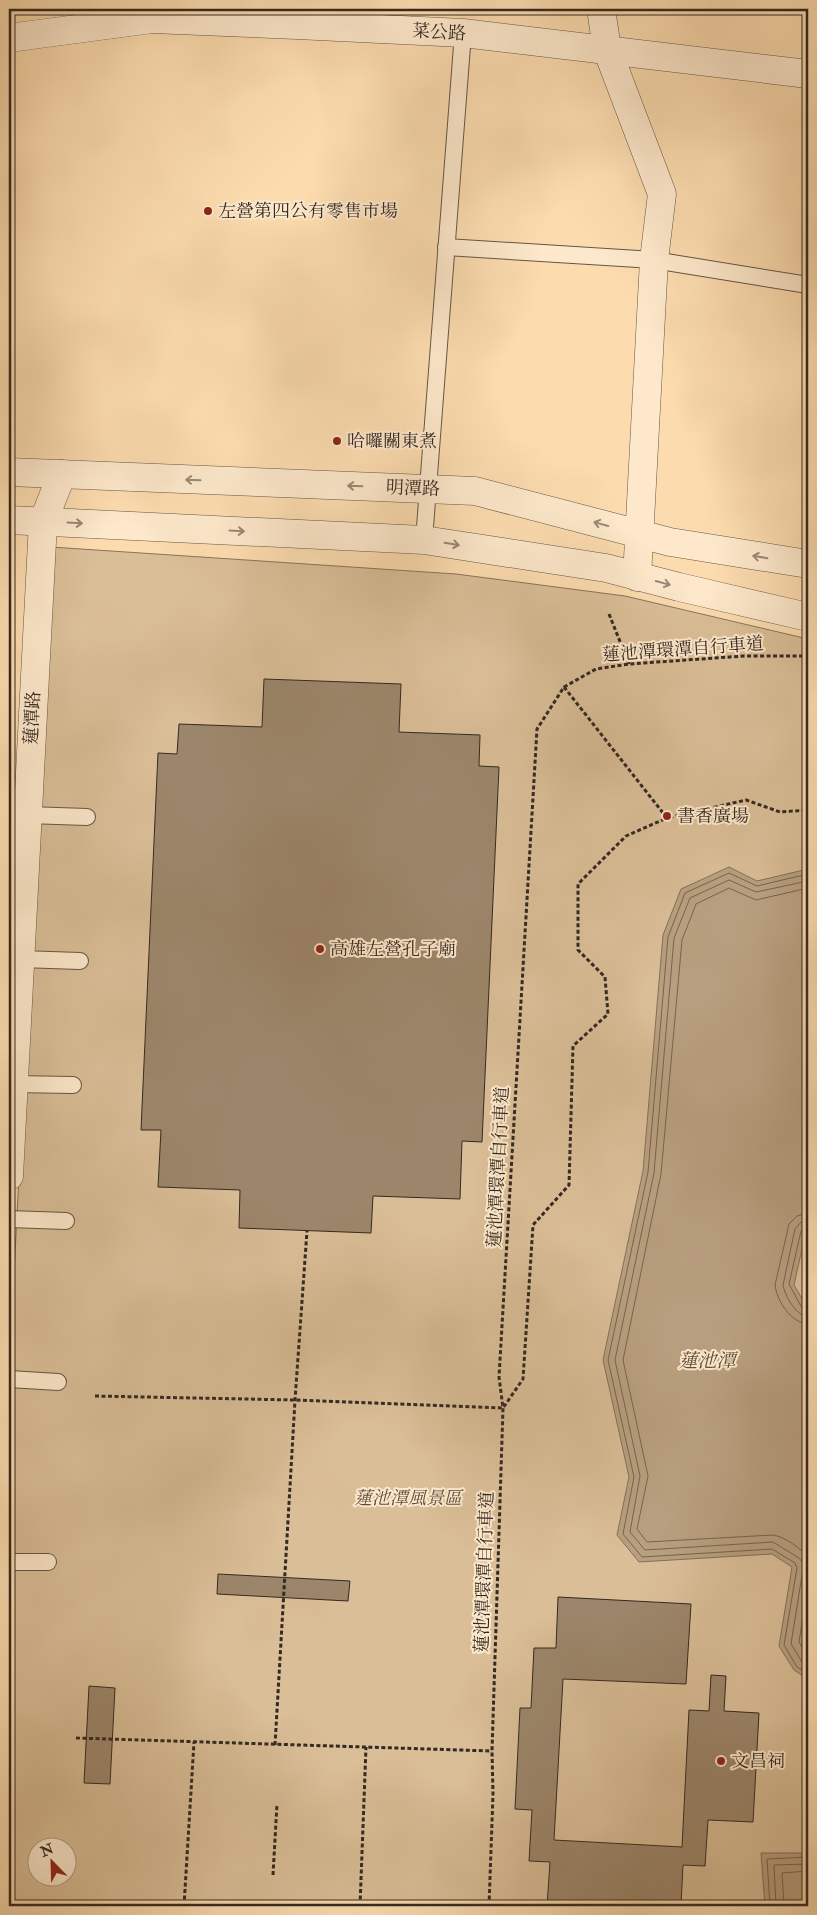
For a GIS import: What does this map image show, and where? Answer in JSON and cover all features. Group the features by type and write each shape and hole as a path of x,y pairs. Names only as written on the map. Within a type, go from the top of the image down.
{"street":[{"path":"601,9 607,49 662,194 654,260 637,576"},
{"name":"菜公路","path":"9,38 152,19 306,17 607,49 808,74"},
{"name":"明潭路","path":"9,472 475,491 670,542 808,564"},
{"name":"蓮潭路","path":"9,1176 43,522 62,474"},
{"path":"9,520 424,540 606,568 808,617"}],"lane":[{"path":"424,540 463,33"},
{"path":"446,247 654,260 808,285"},
{"path":"27,815 87,817"},
{"path":"20,958 80,961"},
{"path":"13,1084 73,1085"},
{"path":"9,1219 66,1221"},
{"path":"9,1379 58,1382"},
{"path":"9,1562 48,1562"}],"path":[{"path":"609,614 629,664"},
{"name":"蓮池潭環潭自行車道","path":"489,1906 503,1408 499,1377 537,729 564,687 596,669 629,664 744,656 808,656"},
{"path":"564,687 668,818"},
{"path":"95,1396 295,1400 503,1408 523,1379 533,1225 569,1185 573,1046 608,1014 605,977 578,950 578,884 626,836 668,818 746,800 780,812 808,810"},
{"path":"275,1745 306,1231"},
{"path":"76,1738 492,1751"},
{"path":"184,1906 194,1742"},
{"path":"360,1906 366,1747"},
{"path":"274,1875 277,1804"}],"green space":[{"name":"蓮池潭風景區","path":"51,547 456,574 625,596 808,639 808,1906 9,1906 9,1372"}],"water":[{"name":"蓮池潭","path":"729,867 757,881 808,869 808,1222 794,1285 808,1309 808,1679 794,1670 779,1646 792,1567 772,1554 639,1562 617,1535 629,1477 603,1360 643,1171 663,935 681,889"},
{"path":"761,1853 808,1853 808,1906 765,1906"}],"building":[{"name":"高雄左營孔子廟","path":"264,679 401,684 399,732 480,735 479,766 499,767 482,1142 462,1141 460,1199 373,1196 371,1233 239,1228 240,1190 158,1187 161,1130 141,1130 158,753 177,754 179,724 262,727"},
{"path":"218,1574 350,1581 348,1601 217,1594"},
{"name":"文昌祠","path":"558,1597 691,1604 686,1684 563,1679 554,1840 682,1847 689,1710 709,1711 711,1675 726,1676 724,1711 759,1713 753,1822 708,1820 705,1866 683,1865 681,1906 547,1906 550,1862 529,1861 532,1810 515,1809 520,1708 531,1708 534,1648 556,1648"},
{"path":"89,1686 115,1688 110,1784 84,1783"}],"place":[{"name":"左營第四公有零售市場","path":"208,211"},
{"name":"哈囉關東煮","path":"337,441"},
{"name":"書香廣場","path":"667,816"},
{"name":"高雄左營孔子廟","path":"320,949"},
{"name":"文昌祠","path":"721,1761"}]}
